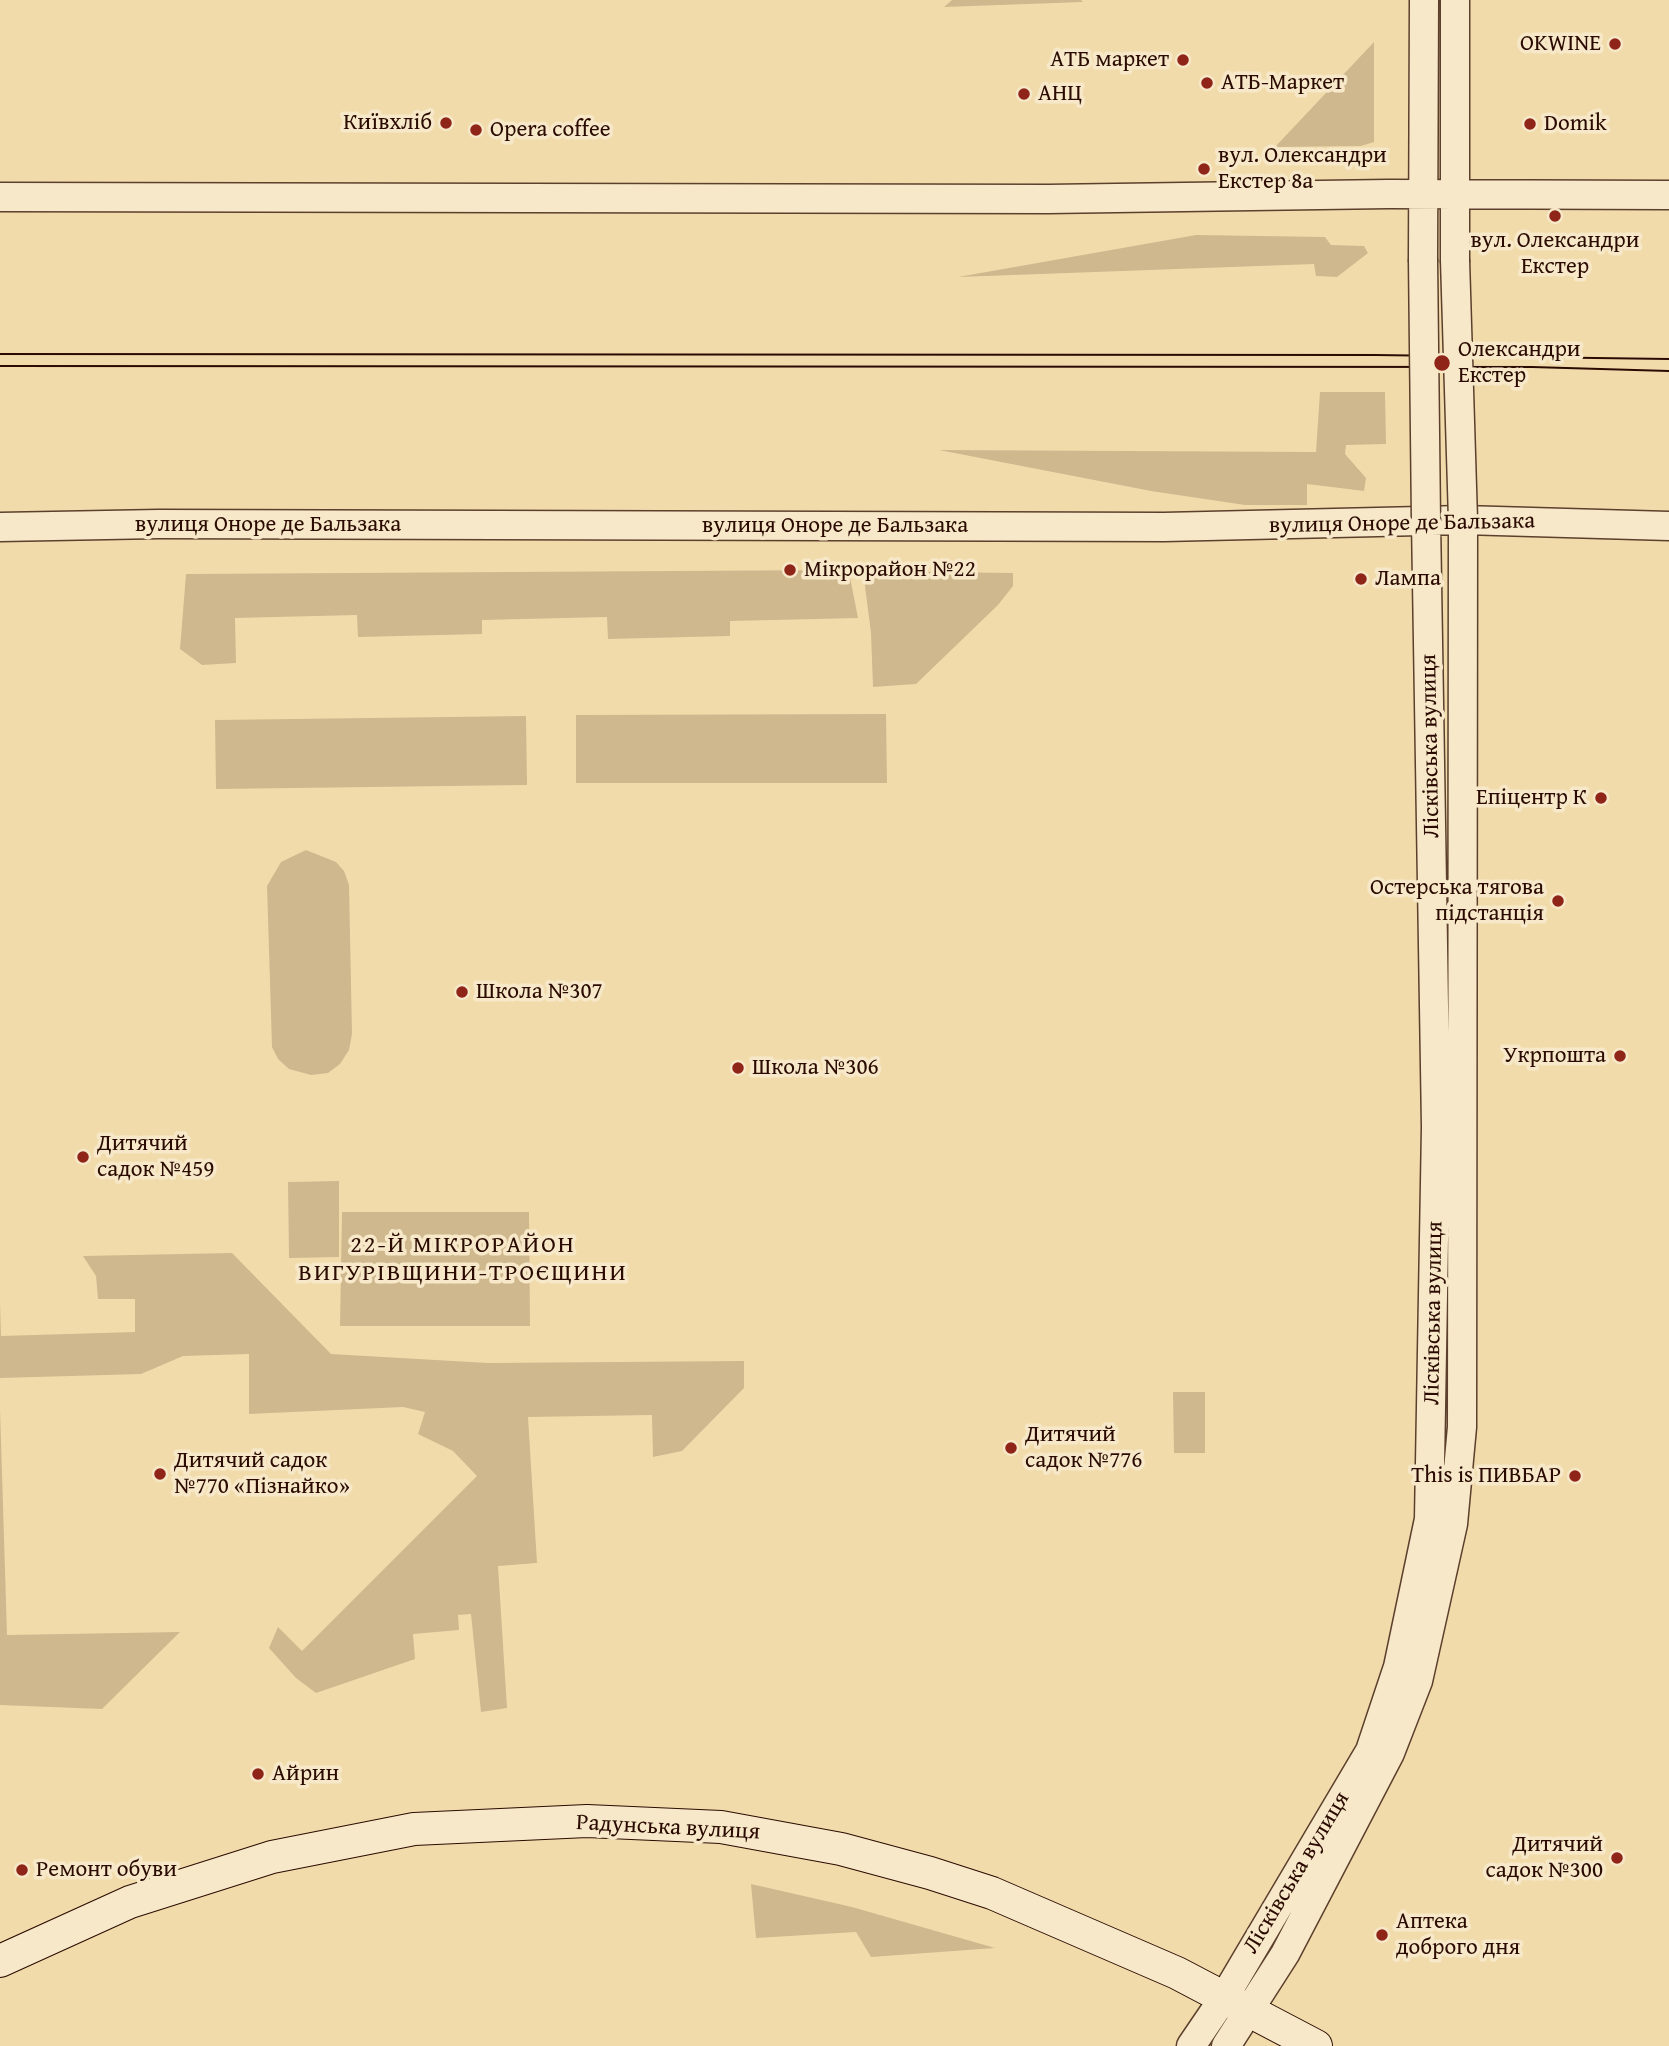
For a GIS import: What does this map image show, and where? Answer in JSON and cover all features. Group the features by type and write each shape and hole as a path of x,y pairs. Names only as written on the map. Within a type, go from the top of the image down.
{"main road":[{"name":"Радунська вулиця","path":"0,1961 130,1902 272,1857 414,1829 587,1821 757,1832 841,1849 930,1872 1037,1910 1238,2003 1316,2046"}],"street":[{"name":"Лісківська вулиця","path":"1226,2046 1238,2003 1370,1751 1398,1667 1429,1519 1436,1127 1422,194 1424,0"},
{"name":"Лісківська вулиця","path":"1191,2046 1238,2003 1285,1954 1390,1753 1418,1681 1453,1524 1462,1427 1463,520 1452,194 1455,0"},
{"path":"0,197 1048,200 1422,194 1669,195"},
{"name":"вулиця Оноре де Бальзака","path":"0,527 214,524 1164,527 1463,520 1664,525"}],"shaded area":[{"path":"952,0 1081,0 1083,2 944,7"},
{"path":"1374,42 1374,142 1361,146 1275,147"},
{"path":"1196,235 1325,237 1331,245 1364,246 1368,253 1337,277 1316,276 1314,264 958,277"},
{"path":"1320,392 1385,392 1386,444 1346,445 1345,454 1366,478 1364,491 1307,484 1307,505 1245,505 1151,491 939,450 1316,452"},
{"path":"837,570 850,577 858,618 730,621 730,636 608,639 607,617 482,620 482,634 358,637 357,615 235,618 236,663 202,665 180,649 186,574"},
{"path":"863,571 1013,573 1013,586 998,605 916,684 873,687 871,633"},
{"path":"886,714 887,783 576,783 576,715"},
{"path":"526,716 527,785 216,789 215,720"},
{"path":"306,850 336,862 344,871 349,885 352,1034 349,1050 340,1064 328,1073 311,1075 289,1069 278,1059 272,1047 267,886 281,862"},
{"path":"339,1181 339,1257 289,1258 288,1182"},
{"path":"342,1212 529,1212 530,1326 340,1326"},
{"path":"232,1253 331,1354 488,1363 744,1361 744,1388 682,1451 653,1457 652,1415 528,1417 537,1563 498,1566 507,1708 481,1712 471,1614 458,1615 459,1630 413,1634 415,1659 316,1693 296,1678 269,1648 278,1627 302,1651 477,1476 453,1451 418,1434 425,1412 403,1407 249,1414 249,1354 183,1356 141,1374 0,1378 0,1303 1,1336 135,1332 135,1299 98,1299 96,1276 83,1256"},
{"path":"1173,1392 1205,1392 1205,1453 1174,1453"},
{"path":"0,1408 7,1635 180,1632 102,1709 0,1705"},
{"path":"751,1884 852,1907 995,1948 871,1957 856,1932 756,1938"}],"tram line":[{"path":"0,354 1375,355 1669,359"},
{"path":"0,366 1532,367 1669,371"}],"place":[{"name":"OKWINE","path":"1615,44"},
{"name":"АТБ маркет","path":"1183,60"},
{"name":"АТБ-Маркет","path":"1207,83"},
{"name":"АНЦ","path":"1024,94"},
{"name":"Київхліб","path":"446,123"},
{"name":"Domik","path":"1530,124"},
{"name":"Opera coffee","path":"476,130"},
{"name":"вул. Олександри Екстер 8а","path":"1204,169"},
{"name":"вул. Олександри Екстер","path":"1555,216"},
{"name":"Олександри Екстер","path":"1442,363"},
{"name":"Мікрорайон №22","path":"790,570"},
{"name":"Лампа","path":"1361,579"},
{"name":"Епіцентр К","path":"1601,798"},
{"name":"Остерська тягова пiдстанцiя","path":"1558,901"},
{"name":"Школа №307","path":"462,992"},
{"name":"Укрпошта","path":"1620,1056"},
{"name":"Школа №306","path":"738,1068"},
{"name":"Дитячий садок №459","path":"83,1157"},
{"name":"Дитячий садок №776","path":"1011,1448"},
{"name":"Дитячий садок №770 «Пізнайко»","path":"160,1474"},
{"name":"This is ПИВБАР","path":"1575,1476"},
{"name":"Айрин","path":"258,1774"},
{"name":"Дитячий садок №300","path":"1617,1858"},
{"name":"Ремонт обуви","path":"22,1870"},
{"name":"Аптека доброго дня","path":"1382,1935"}],"district":[{"name":"22-Й МІКРОРАЙОН ВИГУРІВЩИНИ-ТРОЄЩИНИ","path":"463,1260"}]}
